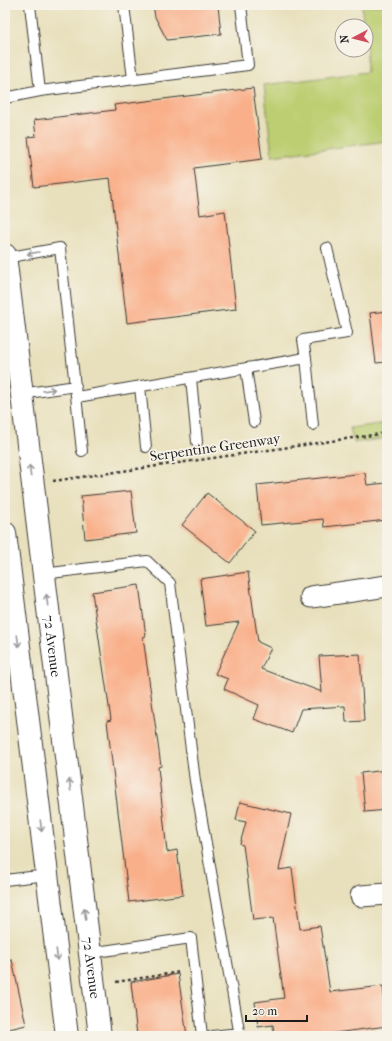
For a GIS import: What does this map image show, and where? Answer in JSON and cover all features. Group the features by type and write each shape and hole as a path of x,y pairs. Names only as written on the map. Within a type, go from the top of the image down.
{"main road":[{"name":"72 Avenue","path":"5,256 100,1036"},
{"path":"5,533 67,1036"}],"street":[{"path":"311,597 387,586"},
{"path":"361,896 387,894"}],"lane":[{"path":"30,5 40,90"},
{"path":"124,5 133,79"},
{"path":"5,98 40,90 248,66 241,5"},
{"path":"5,256 60,248 82,451"},
{"path":"313,425 303,340 347,333 328,248"},
{"path":"77,397 306,358"},
{"path":"246,368 254,422"},
{"path":"191,378 197,442"},
{"path":"21,394 76,386"},
{"path":"140,386 146,447"},
{"path":"43,574 147,561 170,583 195,780 240,1034 212,1036"},
{"path":"5,880 47,875"},
{"path":"90,953 191,938 202,1036"}],"path":[{"name":"Serpentine Greenway","path":"50,481 387,433"},
{"path":"116,982 181,972 182,979"}],"green space":[{"path":"362,5 387,5 387,141 272,156 264,85 367,72 367,58 374,58 374,18 363,18"},
{"path":"387,423 387,438 354,443 350,428"}],"building":[{"path":"153,5 218,5 221,34 167,40 155,17"},
{"path":"253,88 262,159 194,168 200,215 225,211 236,309 127,323 110,178 34,187 28,137 36,136 34,120 115,110 114,105"},
{"path":"387,311 387,362 376,363 370,313"},
{"path":"365,473 367,485 387,483 387,520 324,527 323,519 261,525 257,485"},
{"path":"131,491 136,533 85,539 81,496"},
{"path":"207,493 255,531 230,563 182,525"},
{"path":"248,572 258,642 271,648 261,669 322,692 319,656 360,654 364,721 346,722 345,706 301,709 292,733 254,719 259,705 224,689 228,679 215,674 239,622 206,626 200,579"},
{"path":"139,585 146,636 143,637 161,766 158,767 167,852 177,850 183,895 129,902 107,721 111,720 92,592"},
{"path":"387,770 387,810 365,812 361,773"},
{"path":"240,802 291,814 279,870 292,868 300,929 320,926 330,992 383,986 387,1026 313,1036 274,1036 273,1025 258,1027 255,1002 284,998 273,918 253,920 243,845 240,844 246,822 236,820"},
{"path":"12,960 26,1025 5,1030 5,961"},
{"path":"178,974 187,1036 137,1036 131,982"}]}
